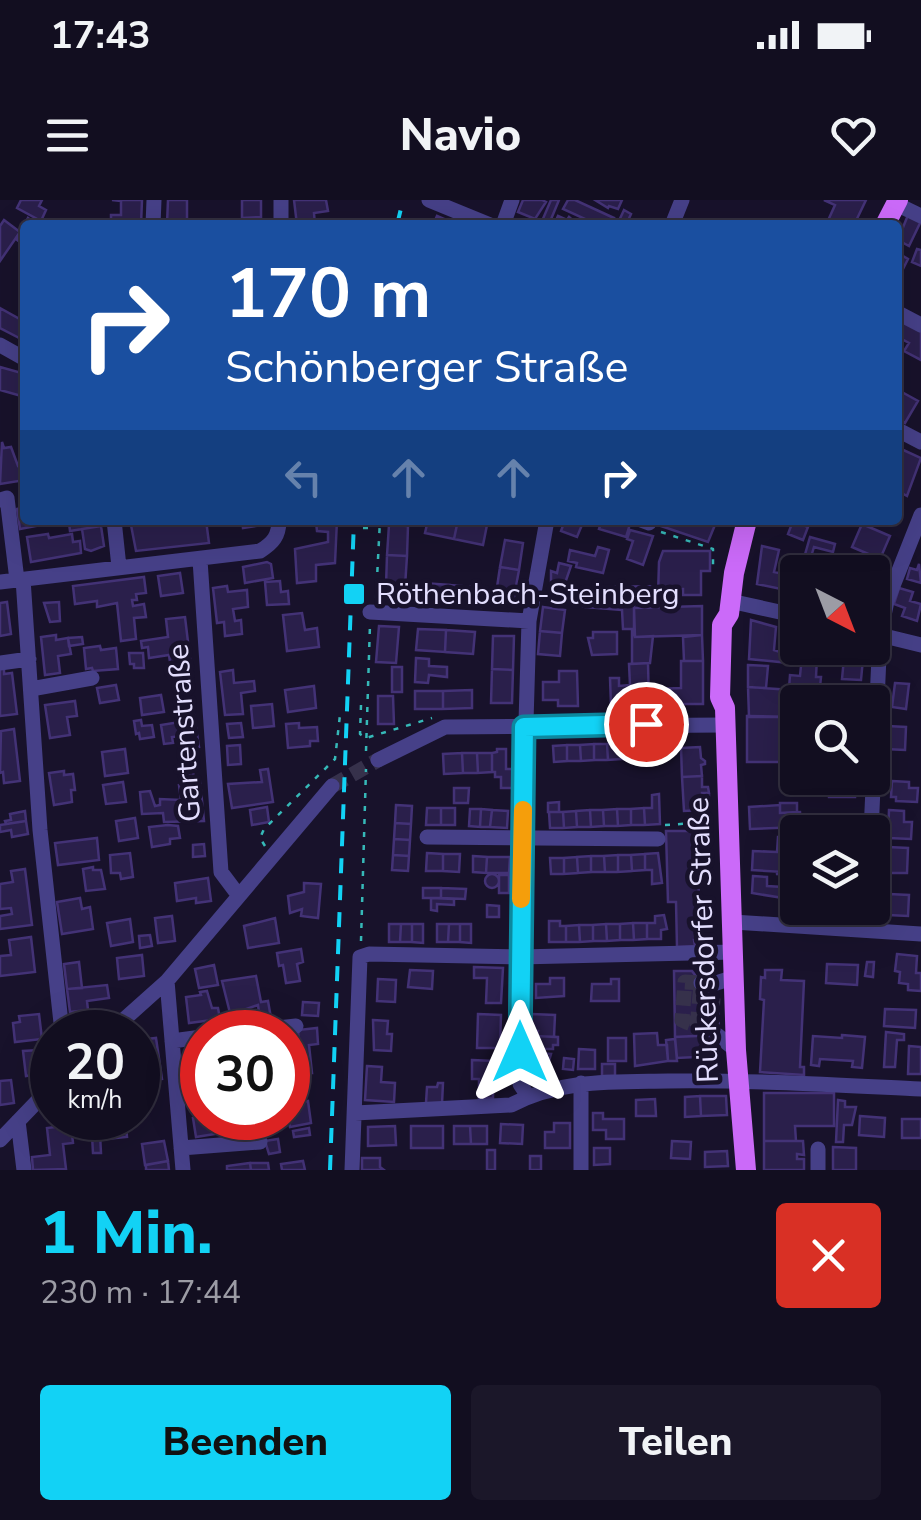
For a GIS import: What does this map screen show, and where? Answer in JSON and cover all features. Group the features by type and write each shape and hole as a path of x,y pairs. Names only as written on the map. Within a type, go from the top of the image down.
{"main road":[{"name":"Rückersdorfer Straße","path":"746,525 730,608 722,625 720,697 725,716 736,1050 746,1170"}],"street":[{"path":"429,200 478,220"},
{"path":"663,200 681,204"},
{"path":"897,202 921,216"},
{"path":"0,500 7,498 13,580 29,659 40,830 60,1010"},
{"path":"890,593 921,515"},
{"path":"115,525 119,567"},
{"path":"13,580 260,550 271,544 279,525"},
{"path":"528,1096 520,1084 524,727 529,621 541,525"},
{"name":"Gartenstraße","path":"200,560 221,872 239,896"},
{"path":"730,608 780,614"},
{"path":"370,612 529,621"},
{"path":"890,637 921,645"},
{"path":"0,663 29,659"},
{"path":"872,815 875,665"},
{"path":"31,689 92,678"},
{"path":"378,760 445,727 524,727 725,716"},
{"path":"135,1010 167,981 332,786"},
{"path":"427,837 658,840"},
{"path":"733,922 921,934"},
{"path":"867,925 867,929"},
{"path":"352,1170 360,957 734,952"},
{"path":"708,988 735,977"},
{"path":"167,981 183,1170"},
{"path":"717,1035 736,1050"},
{"path":"172,1041 180,1040"},
{"path":"355,1113 511,1106 528,1096 581,1083 738,1080 921,1088"},
{"path":"581,1083 581,1170"},
{"path":"0,1140 30,1108"},
{"path":"18,1120 24,1170"},
{"path":"181,1148 260,1142"},
{"path":"818,1149 818,1170"}],"path":[{"path":"364,528 370,525"},
{"path":"360,957 370,612 376,604 380,525"},
{"path":"648,525 652,530 713,549 713,566 735,570"},
{"path":"361,706 360,734 366,738 424,718 434,718 445,727"},
{"path":"274,854 260,838 264,829 335,758 340,715"},
{"path":"658,840 665,825 728,820"}],"building":[{"path":"21,200 42,200 39,206 46,210 39,220 17,208"},
{"path":"112,200 142,200 141,220 111,220 111,215 121,215 121,201"},
{"path":"168,200 187,200 187,220 167,220"},
{"path":"242,200 261,200 261,217 242,218"},
{"path":"294,200 326,200 328,211 314,213 315,220 296,220"},
{"path":"523,200 546,202 535,219 518,212"},
{"path":"551,200 559,200 551,220 542,220"},
{"path":"568,200 575,200 614,218 587,220 563,209"},
{"path":"595,200 622,200 618,209"},
{"path":"824,200 866,200 856,220 828,220 835,205"},
{"path":"624,210 631,214 628,220 619,220"},
{"path":"908,215 921,221 909,246 902,242"},
{"path":"4,220 20,232 0,261 0,226"},
{"path":"917,249 921,250 921,266 912,262"},
{"path":"0,308 20,319 20,338 0,328"},
{"path":"902,319 921,330 921,360 904,351 909,343 902,339"},
{"path":"0,367 20,373 20,396 0,390"},
{"path":"902,392 918,401 905,423 902,421"},
{"path":"2,442 4,448 11,447 20,465 20,481 0,484"},
{"path":"902,449 921,458 907,496 902,493"},
{"path":"20,508 20,525 41,525 20,529 17,509"},
{"path":"69,525 101,525 101,526 70,531"},
{"path":"131,525 207,525 209,543 136,551"},
{"path":"316,525 337,525 335,563 316,565 316,581 297,583 295,549 328,542 328,532 317,531"},
{"path":"389,525 408,526 407,556 387,555"},
{"path":"427,525 457,525 454,539 425,533"},
{"path":"457,525 487,525 483,545 454,539"},
{"path":"563,525 582,525 577,537 561,531"},
{"path":"600,525 630,525 626,537 599,529"},
{"path":"658,525 715,525 708,542"},
{"path":"791,525 808,527 803,540 788,534"},
{"path":"862,525 890,536 882,555 852,547"},
{"path":"101,526 104,546 85,549 82,529"},
{"path":"630,530 653,536 643,565 627,559 633,541 627,539"},
{"path":"48,534 49,538 72,534 73,542 80,541 81,553 31,562 27,537"},
{"path":"810,537 835,544 833,552 814,547 812,555 805,555"},
{"path":"505,540 523,543 519,570 500,567"},
{"path":"762,546 779,550 774,572 780,573 780,589 757,584"},
{"path":"598,547 609,550 603,573 576,567 577,563 568,561 570,550 595,556"},
{"path":"663,551 710,551 710,571 701,571 701,595 683,595 683,589 676,589 676,597 658,596"},
{"path":"387,555 407,556 405,587 386,586"},
{"path":"559,563 571,566 563,589 551,586 551,571 557,573"},
{"path":"271,564 273,578 245,583 243,567"},
{"path":"919,564 921,583 907,579 910,568 917,570"},
{"path":"500,567 519,570 514,597 496,594"},
{"path":"180,573 183,593 161,596 158,576"},
{"path":"144,577 146,593 136,594 137,600 132,600 133,606 144,604 146,617 134,618 136,639 121,641 117,603 97,607 97,601 75,604 73,586"},
{"path":"280,581 281,592 288,591 289,604 267,605 265,582"},
{"path":"422,583 450,585 449,604 421,602"},
{"path":"450,585 482,588 481,607 449,604"},
{"path":"227,586 228,592 247,590 248,607 233,609 235,621 241,620 242,634 225,636 224,622 217,623 213,588"},
{"path":"658,586 658,596 604,595 606,587"},
{"path":"899,588 913,592 910,601 921,604 917,621 902,616 905,608 894,604"},
{"path":"574,595 634,596 634,629 623,629 622,610 585,607 574,603"},
{"path":"7,602 11,634 0,636 0,603"},
{"path":"59,602 60,621 50,622 44,603"},
{"path":"702,606 702,635 635,637 634,608"},
{"path":"543,607 565,610 562,633 540,631"},
{"path":"302,613 305,630 317,628 319,647 287,651 283,615"},
{"path":"185,617 191,667 171,669 169,655 149,658 148,647 142,648 141,641 168,637 166,619"},
{"path":"751,620 776,627 774,650 780,652 780,662 749,659"},
{"path":"379,626 399,627 396,663 376,662"},
{"path":"418,629 446,630 445,652 416,650"},
{"path":"632,629 635,637 653,636 650,663 632,664"},
{"path":"446,630 475,632 473,654 445,652"},
{"path":"540,631 562,633 560,656 538,654"},
{"path":"593,632 617,632 617,654 592,655 588,638 593,638"},
{"path":"56,635 56,640 68,638 71,654 58,656 60,673 45,675 41,637"},
{"path":"702,635 703,661 684,661 683,637"},
{"path":"493,636 514,636 513,670 492,669"},
{"path":"82,637 83,644 69,646 68,638"},
{"path":"100,646 101,650 116,648 118,669 86,669 84,648"},
{"path":"129,653 143,653 144,668 130,664"},
{"path":"416,658 429,659 429,666 447,667 447,677 429,675 428,683 415,682"},
{"path":"681,661 703,661 703,704 656,704 656,689 681,688"},
{"path":"648,663 649,705 611,706 610,678 619,678 619,686 630,685 629,664"},
{"path":"748,665 768,666 766,688 748,687"},
{"path":"801,665 817,665 820,685 789,685 790,675 800,676"},
{"path":"843,665 862,665 861,680 842,679"},
{"path":"392,667 402,667 402,692 392,692"},
{"path":"4,668 4,674 12,673 17,714 0,716 0,669"},
{"path":"492,669 513,670 512,703 491,703"},
{"path":"233,670 234,683 254,681 255,691 241,693 243,714 225,715 220,672"},
{"path":"559,671 577,671 578,706 558,706 558,700 543,700 543,682 559,682"},
{"path":"895,683 909,684 906,709 892,707"},
{"path":"116,685 119,700 100,703 97,688"},
{"path":"314,686 316,708 288,712 285,690"},
{"path":"748,687 780,689 780,717 749,717"},
{"path":"472,690 472,708 443,709 443,691"},
{"path":"415,691 443,691 443,709 415,709"},
{"path":"161,695 164,712 142,715 140,698"},
{"path":"378,696 393,696 394,724 378,724"},
{"path":"75,701 77,716 67,717 70,735 50,738 45,705"},
{"path":"272,704 274,726 253,728 251,706"},
{"path":"194,715 199,747 183,749 181,736 164,744 161,725"},
{"path":"747,716 780,717 780,762 747,762"},
{"path":"141,720 142,726 152,725 154,737 140,739 136,734 134,721"},
{"path":"241,723 243,737 229,738 227,724"},
{"path":"299,723 299,728 317,727 318,741 310,741 310,746 288,748 286,724"},
{"path":"890,726 906,727 905,750 890,749"},
{"path":"14,729 20,781 4,783 3,772 0,773 1,731"},
{"path":"647,742 661,742 661,758 648,758"},
{"path":"647,742 648,758 635,759 634,743"},
{"path":"621,743 634,743 635,759 621,759"},
{"path":"621,743 621,759 608,760 607,744"},
{"path":"594,744 607,744 608,760 594,760"},
{"path":"594,744 594,760 581,761 580,745"},
{"path":"240,745 241,764 228,765 227,746"},
{"path":"567,745 580,745 581,761 567,761"},
{"path":"567,745 567,761 554,762 553,746"},
{"path":"700,747 705,761 701,765 702,776 682,777 681,748"},
{"path":"125,749 128,773 105,776 102,752"},
{"path":"506,749 506,769 513,769 513,788 501,788 501,777 492,772 492,753"},
{"path":"462,753 477,753 478,773 463,773"},
{"path":"462,753 463,773 444,774 443,754"},
{"path":"477,753 492,753 492,772 478,773"},
{"path":"192,759 194,782 200,781 204,821 164,822 163,813 142,814 140,792 150,791 155,806 160,805 160,799 181,800 179,785 186,784 183,760"},
{"path":"268,769 273,802 232,808 228,784 262,782 260,770"},
{"path":"64,771 64,775 73,774 72,802 54,805 49,773"},
{"path":"702,776 702,787 708,787 709,793 702,793 702,797 709,796 709,803 702,803 702,810 684,811 682,777"},
{"path":"892,781 909,782 909,788 918,788 917,802 891,797"},
{"path":"123,782 126,802 106,804 103,785"},
{"path":"454,788 469,788 468,803 454,803"},
{"path":"659,794 660,824 645,825 644,808 652,808 652,795"},
{"path":"559,802 559,812 548,812 548,803"},
{"path":"780,803 797,803 797,812 780,813"},
{"path":"396,805 412,806 411,824 395,823"},
{"path":"780,805 780,813 800,815 780,815 780,828 750,829 749,807"},
{"path":"267,807 269,822 252,825 250,810"},
{"path":"427,808 441,808 441,825 426,825"},
{"path":"441,808 455,808 455,825 441,825"},
{"path":"644,808 645,825 631,825 631,809"},
{"path":"470,809 481,809 480,827 469,826"},
{"path":"481,809 492,810 490,827 480,827"},
{"path":"617,809 631,809 631,825 618,826"},
{"path":"617,809 618,826 604,826 603,810"},
{"path":"492,810 508,811 507,828 490,827"},
{"path":"590,810 603,810 604,826 591,827"},
{"path":"590,810 591,827 577,827 576,811"},
{"path":"889,810 904,811 904,822 912,822 911,839 890,838"},
{"path":"25,811 26,821 6,824 11,820 10,814"},
{"path":"576,811 577,827 564,828 563,812"},
{"path":"549,812 563,812 564,828 550,828"},
{"path":"135,818 138,838 119,841 116,821"},
{"path":"26,821 28,834 12,837 11,830 0,832 0,825"},
{"path":"395,823 411,824 410,840 394,839"},
{"path":"178,826 180,838 152,847 149,827"},
{"path":"666,831 697,831 700,940 694,940 695,946 677,947 676,902 668,902"},
{"path":"780,837 780,872 752,870 753,851 777,852"},
{"path":"97,838 99,860 58,865 55,843"},
{"path":"394,839 410,840 409,856 393,855"},
{"path":"204,844 205,856 193,857 193,845"},
{"path":"890,847 908,848 907,873 890,873"},
{"path":"130,853 133,877 121,879 120,873 111,873 110,855"},
{"path":"427,853 443,854 443,871 426,871"},
{"path":"658,853 662,883 652,884 652,870 645,870 645,854"},
{"path":"443,854 460,854 459,872 443,871"},
{"path":"645,854 645,870 632,871 631,855"},
{"path":"393,855 409,856 408,871 392,870"},
{"path":"618,855 618,872 605,872 604,856"},
{"path":"618,855 631,855 632,871 618,872"},
{"path":"473,856 487,857 486,873 473,872"},
{"path":"591,856 591,872 578,873 577,857"},
{"path":"591,856 604,856 605,872 591,872"},
{"path":"487,857 510,857 509,873 486,873"},
{"path":"577,857 578,873 564,874 564,858"},
{"path":"550,858 564,858 564,874 551,874"},
{"path":"25,869 32,925 0,929 0,916 12,914 11,908 0,909 0,884 13,882 11,871"},
{"path":"83,869 101,870 105,889 86,891"},
{"path":"492,874 499,881 492,888 485,881"},
{"path":"499,875 509,875 509,893 499,893"},
{"path":"753,876 767,877 767,886 780,887 780,898 752,893"},
{"path":"208,878 211,901 177,901 175,883"},
{"path":"304,883 321,884 318,918 301,916 302,909 290,913 288,896 304,892"},
{"path":"423,888 441,888 441,898 423,898"},
{"path":"441,888 466,889 465,899 441,898"},
{"path":"890,894 909,895 908,916 890,915"},
{"path":"80,898 82,909 90,907 93,929 62,934 57,902"},
{"path":"431,898 454,899 454,905 437,904 437,911 431,910"},
{"path":"487,905 499,906 499,917 487,917"},
{"path":"664,915 667,929 661,930 661,939 647,939 647,923 655,923 655,916"},
{"path":"172,916 175,941 158,943 155,918"},
{"path":"275,918 279,943 248,948 244,926"},
{"path":"130,919 133,942 111,946 107,923"},
{"path":"549,921 560,921 560,926 566,926 566,942 549,942"},
{"path":"633,923 634,940 620,940 620,924"},
{"path":"633,923 647,923 647,939 634,940"},
{"path":"389,924 401,924 400,942 389,942"},
{"path":"401,924 412,924 412,942 400,942"},
{"path":"412,924 423,924 423,943 412,942"},
{"path":"437,924 449,924 448,942 437,942"},
{"path":"449,924 460,924 460,942 448,942"},
{"path":"460,924 471,924 471,943 460,942"},
{"path":"606,924 607,941 593,941 593,925"},
{"path":"606,924 620,924 620,940 607,941"},
{"path":"579,925 580,942 566,942 566,926"},
{"path":"579,925 593,925 593,941 580,942"},
{"path":"150,935 152,946 140,948 139,936"},
{"path":"31,937 35,972 0,976 0,956 11,955 9,940"},
{"path":"301,949 303,962 297,964 300,981 286,983 277,953"},
{"path":"897,954 917,956 921,991 908,990 908,984 899,983 900,972 895,971"},
{"path":"142,955 144,976 119,979 117,958"},
{"path":"79,962 82,988 67,989 64,964"},
{"path":"867,962 874,962 873,977 865,976"},
{"path":"827,964 858,965 857,985 826,983"},
{"path":"214,965 218,985 199,988 195,969"},
{"path":"474,967 503,968 501,1003 486,1003 487,978 474,978"},
{"path":"410,970 433,971 432,989 408,987"},
{"path":"765,970 782,970 781,980 804,981 800,1067 804,1067 804,1075 760,1072 764,1000 760,999 761,977 765,978"},
{"path":"674,971 692,971 718,1005 719,1035 675,1037"},
{"path":"256,976 261,1002 268,1001 270,1010 259,1010 258,1005 229,1010 222,981"},
{"path":"550,978 564,978 564,996 536,998 536,984 550,984"},
{"path":"378,979 396,980 395,1002 377,1001"},
{"path":"611,979 619,979 619,1001 591,1001 592,984 611,984"},
{"path":"107,985 109,998 87,1001 88,1010 70,1010 67,989"},
{"path":"207,991 212,1008 218,1010 188,1010 186,997 201,995 200,992"},
{"path":"303,1002 319,1003 318,1016 302,1010"},
{"path":"885,1009 916,1010 915,1028 884,1026"},
{"path":"478,1014 501,1015 500,1048 477,1048"},
{"path":"531,1014 555,1015 554,1037 537,1036 538,1031 531,1031"},
{"path":"30,1015 30,1040 15,1042 13,1023 20,1022 19,1016"},
{"path":"373,1020 388,1021 391,1051 374,1050"},
{"path":"317,1028 318,1044 310,1045 310,1029"},
{"path":"886,1032 904,1034 904,1040 897,1040 895,1067 884,1067"},
{"path":"657,1033 658,1045 667,1045 668,1061 635,1066 634,1034"},
{"path":"714,1035 716,1056 677,1058 675,1037"},
{"path":"532,1036 558,1037 558,1045 553,1045 553,1049 532,1049"},
{"path":"813,1036 865,1037 862,1068 852,1067 853,1061 820,1059 819,1066 811,1065"},
{"path":"608,1038 626,1038 626,1061 608,1061"},
{"path":"675,1039 677,1061 668,1061 666,1040"},
{"path":"909,1046 921,1047 921,1074 908,1074"},
{"path":"579,1049 595,1050 595,1069 578,1069"},
{"path":"23,1051 30,1051 30,1075 26,1076"},
{"path":"531,1053 551,1054 546,1072 530,1071"},
{"path":"564,1058 574,1059 573,1070 563,1069"},
{"path":"472,1060 494,1061 493,1098 479,1098 479,1079 472,1079"},
{"path":"602,1064 615,1064 615,1076 602,1076"},
{"path":"367,1066 382,1067 381,1082 395,1083 394,1102 365,1100"},
{"path":"11,1080 14,1103 0,1105 0,1081"},
{"path":"443,1083 442,1104 426,1103 427,1087 437,1087"},
{"path":"764,1093 834,1093 834,1126 795,1126 796,1141 764,1141"},
{"path":"700,1096 726,1096 727,1115 701,1116"},
{"path":"700,1096 701,1116 685,1117 685,1097"},
{"path":"655,1099 656,1116 636,1116 636,1100"},
{"path":"838,1100 845,1101 845,1107 856,1107 852,1125 844,1125 843,1142 836,1142"},
{"path":"593,1113 603,1113 603,1119 624,1119 624,1139 606,1139 606,1130 593,1130"},
{"path":"860,1116 885,1118 884,1137 859,1135"},
{"path":"902,1119 921,1119 921,1138 902,1138"},
{"path":"554,1123 570,1123 570,1148 545,1148 545,1132 554,1132"},
{"path":"501,1124 523,1125 522,1144 500,1143"},
{"path":"395,1126 396,1145 368,1146 368,1127"},
{"path":"411,1126 443,1126 443,1148 411,1148"},
{"path":"454,1126 470,1126 471,1144 454,1144"},
{"path":"470,1126 487,1126 487,1144 471,1144"},
{"path":"48,1140 73,1140 63,1144 66,1169 33,1170 32,1157 50,1155"},
{"path":"92,1140 100,1140 101,1153 93,1153"},
{"path":"278,1140 280,1152 269,1154 265,1141"},
{"path":"164,1141 168,1161 145,1165 142,1144"},
{"path":"672,1141 691,1142 690,1159 671,1158"},
{"path":"764,1141 803,1141 804,1155 797,1154 797,1159 804,1159 804,1170 764,1170"},
{"path":"833,1147 856,1148 856,1170 833,1170"},
{"path":"594,1148 610,1148 610,1164 594,1165"},
{"path":"487,1150 495,1150 495,1170 487,1170"},
{"path":"727,1151 728,1166 705,1167 705,1152"},
{"path":"530,1156 541,1156 541,1170 530,1170"},
{"path":"362,1158 380,1158 384,1170 362,1170"},
{"path":"168,1161 169,1170 146,1170 146,1165"},
{"path":"303,1161 305,1170 282,1170 281,1164"},
{"path":"250,1163 268,1163 269,1170 251,1170"},
{"path":"250,1163 251,1170 227,1170 227,1166"}],"tunnel":[{"path":"332,786 378,760"},
{"path":"697,1027 701,983 685,982 682,1020 691,1024 696,1025 700,1027 705,1028 717,1035"},
{"path":"711,1030 713,998"}],"railway":[{"path":"398,220 403,200"},
{"path":"330,1170 354,525"}],"slow traffic":[{"path":"521,899 523,810"}],"place":[{"name":"Röthenbach-Steinberg","path":"354,594"}],"route":[{"path":"520,1052 524,727 646,724"}]}
